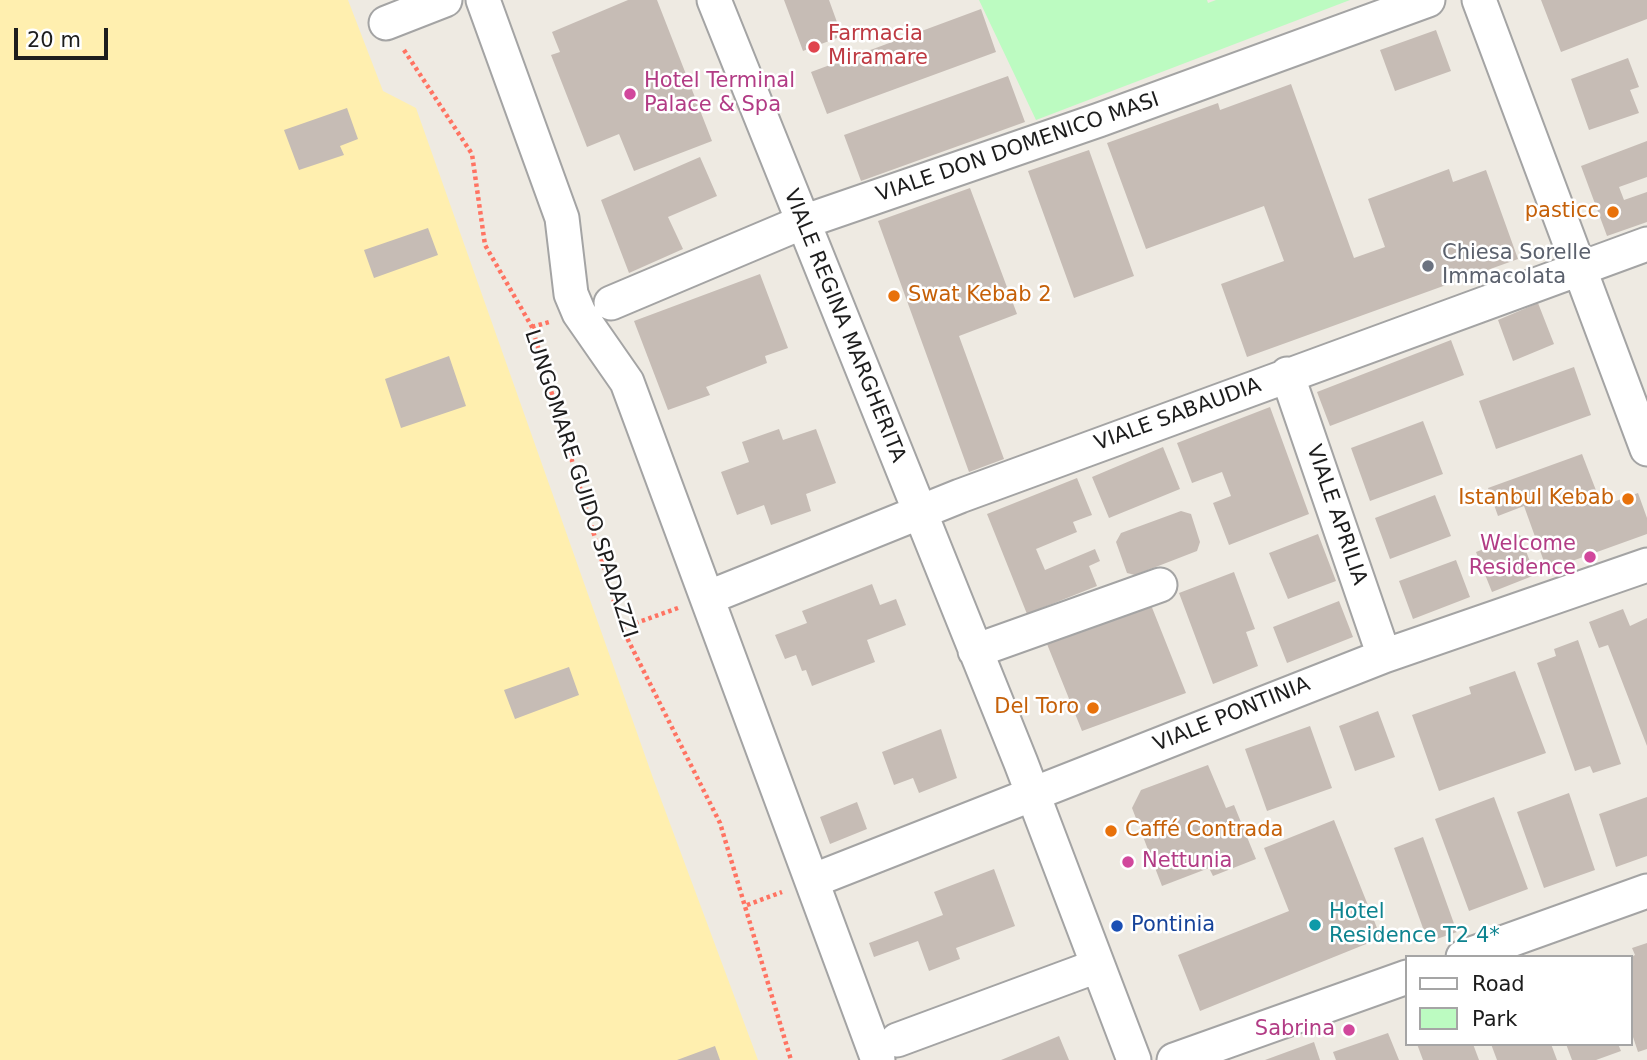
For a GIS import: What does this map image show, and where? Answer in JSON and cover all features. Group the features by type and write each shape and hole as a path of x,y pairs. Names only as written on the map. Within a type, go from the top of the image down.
{"street":[{"path":"386,23 445,0"},
{"path":"483,0 562,218 571,294 579,313 627,382 888,1050 1097,966"},
{"path":"499,0 503,3 510,0"},
{"name":"VIALE REGINA MARGHERITA","path":"714,0 1033,794 1134,1060"},
{"name":"VIALE DON DOMENICO MASI","path":"611,303 803,222 1099,120 1428,0"},
{"path":"1479,0 1647,449"},
{"name":"VIALE SABAUDIA","path":"709,597 919,512 1287,374 1647,244"},
{"name":"VIALE APRILIA","path":"1287,374 1384,656"},
{"name":"VIALE PONTINIA","path":"822,877 1384,656 1647,565"},
{"path":"975,651 1160,585"},
{"path":"1469,955 1647,891"},
{"path":"1174,1060 1406,977"}],"path":[{"name":"LUNGOMARE GUIDO SPADAZZI","path":"386,23 472,154 485,245 532,327 622,628 720,823 791,1060"},
{"path":"622,628 709,597"}],"sand":[{"path":"0,0 348,0 383,91 416,108 653,778 758,1060 0,1060"}],"green space":[{"path":"979,0 1207,0 1208,3 1216,0 1350,0 1036,120"}],"building":[{"name":"Hotel Terminal Palace & Spa","path":"628,0 657,0 712,141 634,171 619,134 587,147 551,55 560,52 552,32"},
{"path":"784,0 829,0 842,36 803,51"},
{"path":"1541,0 1647,0 1647,19 1561,52"},
{"path":"981,9 996,52 827,114 811,72"},
{"path":"1436,30 1451,71 1395,91 1380,50"},
{"path":"1628,58 1639,87 1630,90 1639,113 1589,130 1571,79"},
{"path":"1008,76 1025,122 861,181 844,135"},
{"path":"1291,84 1354,258 1385,247 1368,199 1449,169 1453,182 1486,170 1518,259 1247,357 1221,284 1284,261 1264,206 1146,249 1107,143 1218,103 1220,110"},
{"path":"347,108 358,139 340,146 344,155 299,170 284,130"},
{"path":"1647,141 1647,177 1619,187 1624,200 1647,192 1647,222 1607,236 1581,166"},
{"path":"1089,150 1134,276 1074,298 1028,171"},
{"path":"700,157 717,196 668,217 683,249 629,273 601,200"},
{"path":"970,188 1017,314 959,336 1004,459 969,472 878,221"},
{"path":"428,228 438,255 374,278 364,250"},
{"path":"760,274 788,348 765,356 767,363 706,387 710,395 668,410 634,321"},
{"path":"1538,303 1554,344 1513,361 1498,320"},
{"path":"1451,340 1464,375 1330,426 1317,392"},
{"path":"449,356 466,406 401,428 385,379"},
{"path":"1574,367 1591,415 1496,449 1479,401"},
{"path":"1270,407 1309,514 1229,545 1213,503 1231,496 1222,472 1192,483 1177,443"},
{"path":"1423,421 1443,474 1370,501 1351,448"},
{"path":"779,429 783,440 816,429 836,483 806,494 811,511 771,525 764,505 737,515 721,472 749,462 742,442"},
{"path":"1163,447 1180,489 1109,518 1092,477"},
{"path":"1582,454 1602,506 1638,493 1647,518 1647,534 1547,570 1524,506 1498,516 1488,488"},
{"path":"1077,478 1092,515 1073,522 1077,532 1036,549 1045,570 1095,549 1100,561 1089,566 1097,586 1027,614 987,514"},
{"path":"1435,495 1451,536 1390,559 1375,518"},
{"path":"1181,511 1191,514 1200,542 1197,551 1135,575 1127,573 1116,542 1121,533"},
{"path":"1318,534 1336,581 1288,599 1269,553"},
{"path":"1520,535 1535,575 1492,592 1476,552"},
{"path":"1456,560 1470,597 1413,619 1399,581"},
{"path":"1234,572 1255,629 1246,632 1258,666 1213,684 1179,593"},
{"path":"872,584 880,605 896,599 906,625 867,640 875,662 812,686 796,655 785,659 775,635 807,623 802,611"},
{"path":"1339,601 1353,637 1287,663 1273,627"},
{"path":"1151,605 1186,693 1082,731 1047,644"},
{"path":"1623,609 1630,626 1647,618 1647,746 1608,645 1599,648 1589,622"},
{"path":"1578,640 1621,764 1593,773 1590,766 1575,771 1537,663 1556,656 1554,649"},
{"path":"569,667 579,695 515,719 504,690"},
{"path":"1515,671 1546,753 1439,791 1412,715 1471,694 1469,687"},
{"path":"1378,711 1395,757 1355,771 1339,726"},
{"path":"1310,726 1332,788 1267,811 1245,749"},
{"path":"941,729 957,778 919,793 913,778 894,785 882,752"},
{"path":"1208,765 1226,808 1234,805 1256,859 1213,876 1209,868 1162,886 1132,808 1141,790"},
{"path":"1569,793 1595,870 1544,888 1517,812"},
{"path":"1494,797 1528,889 1469,911 1435,819"},
{"path":"1647,797 1647,856 1616,867 1599,814"},
{"path":"857,802 867,829 830,844 820,817"},
{"name":"Hotel Residence T2 4*","path":"1334,820 1381,938 1200,1011 1178,955 1289,911 1264,848"},
{"path":"1423,837 1457,932 1428,942 1394,848"},
{"path":"994,869 1015,926 956,948 960,959 929,971 918,941 874,957 869,943 943,915 934,892"},
{"path":"1647,943 1647,1049 1638,1052 1633,1037 1635,955 1632,948"},
{"path":"1388,1033 1399,1060 1336,1060 1333,1052"},
{"path":"1059,1036 1069,1060 1001,1060"},
{"path":"1314,1042 1320,1060 1265,1060"},
{"path":"715,1046 720,1060 677,1060"},
{"path":"1418,1046 1474,1046 1479,1060 1423,1060"},
{"path":"1492,1046 1552,1046 1557,1060 1497,1060"},
{"path":"1567,1046 1619,1046 1621,1051 1596,1060 1572,1060"}],"place":[{"name":"Farmacia Miramare","path":"814,47"},
{"name":"Hotel Terminal Palace & Spa","path":"630,94"},
{"name":"pasticc","path":"1613,212"},
{"name":"Chiesa Sorelle Immacolata","path":"1428,266"},
{"name":"Swat Kebab 2","path":"894,296"},
{"name":"Istanbul Kebab","path":"1628,499"},
{"name":"Welcome Residence","path":"1590,557"},
{"name":"Del Toro","path":"1093,708"},
{"name":"Caffé Contrada","path":"1111,831"},
{"name":"Nettunia","path":"1128,862"},
{"name":"Hotel Residence T2 4*","path":"1315,925"},
{"name":"Pontinia","path":"1117,926"},
{"name":"Sabrina","path":"1349,1030"}]}
